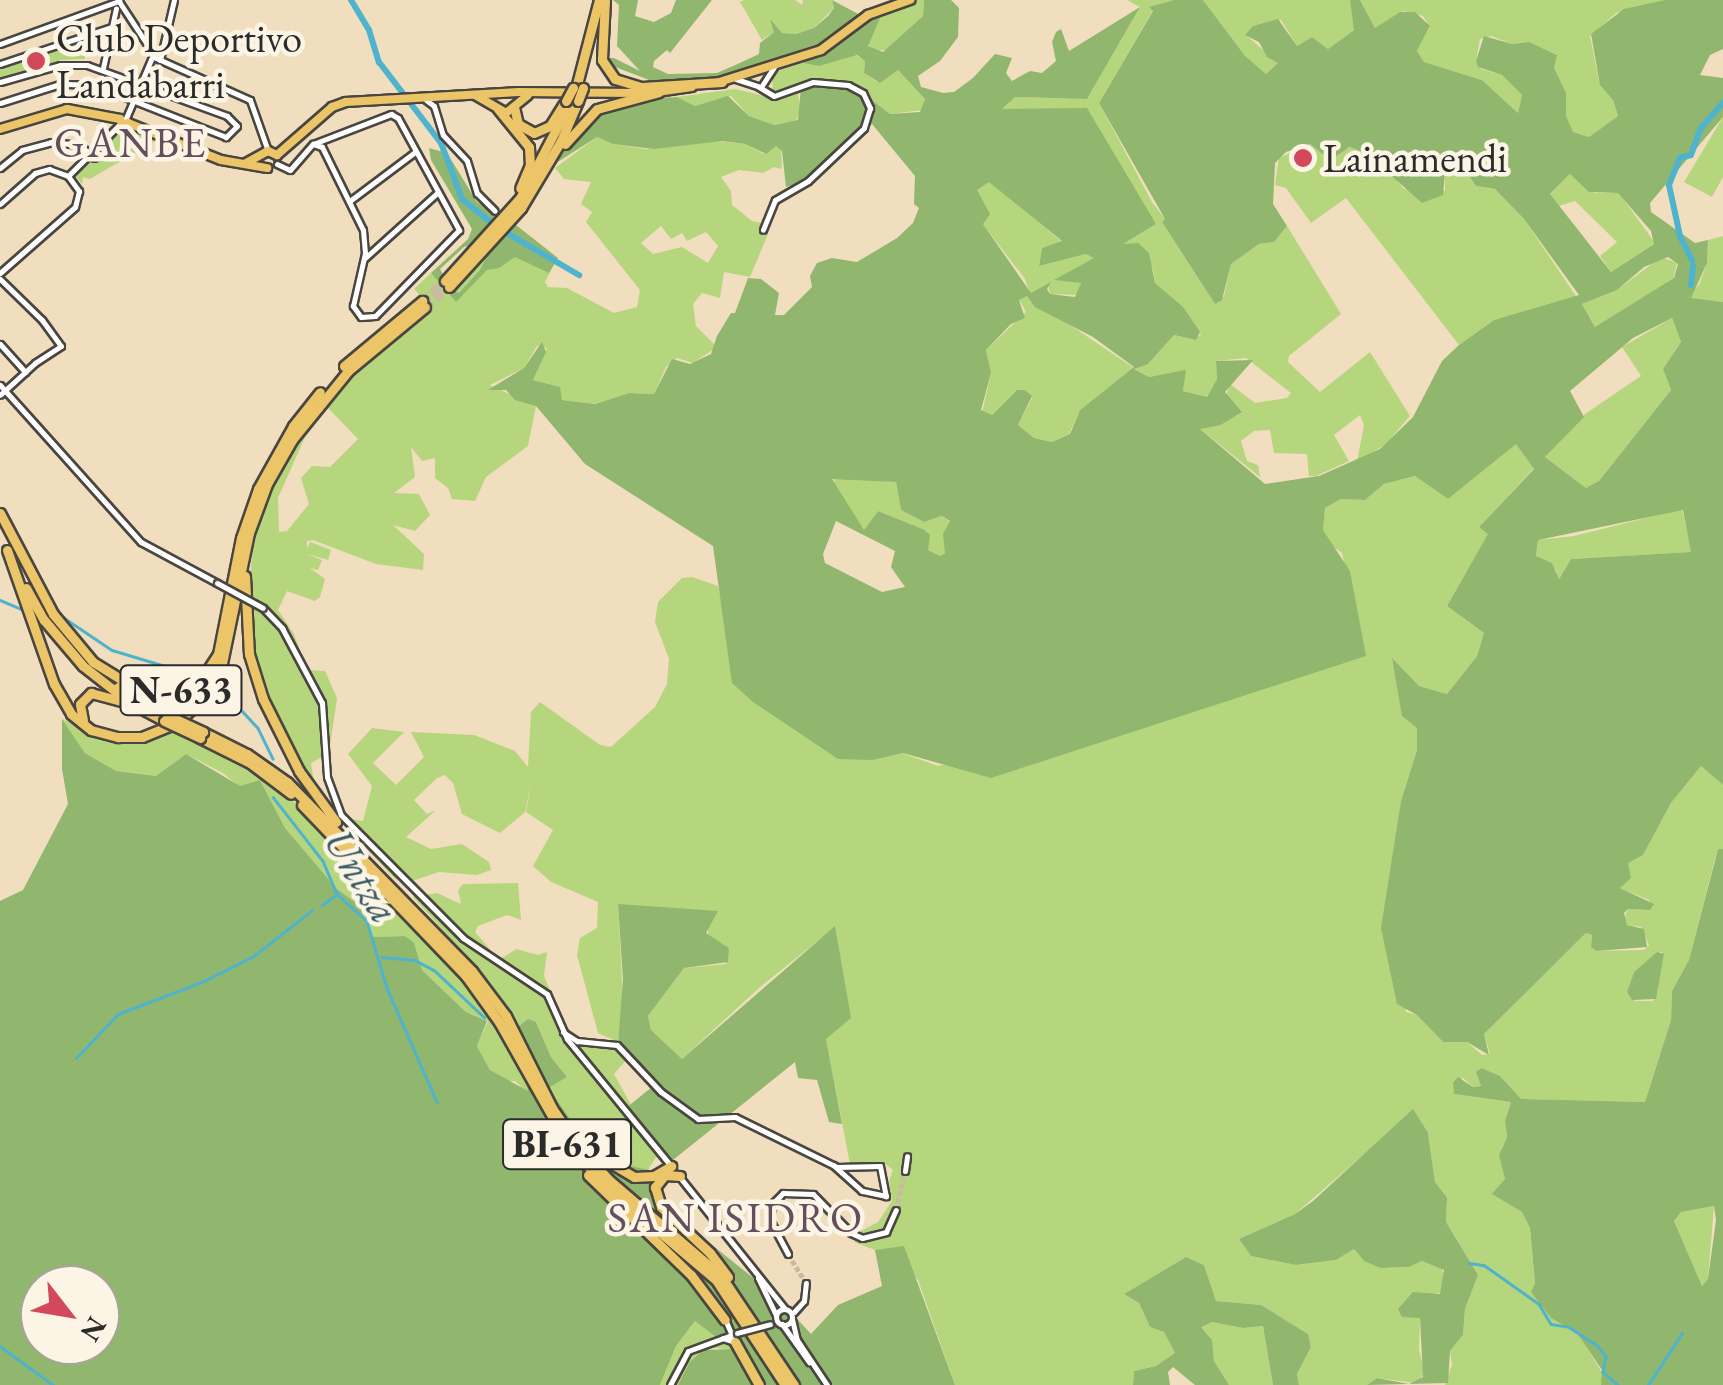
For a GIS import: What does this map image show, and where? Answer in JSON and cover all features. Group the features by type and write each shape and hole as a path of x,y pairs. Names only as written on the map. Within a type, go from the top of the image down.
{"highway":[{"path":"521,208 561,141 602,0"},
{"path":"577,88 599,16"},
{"path":"599,16 602,60 615,79 642,87 722,82"},
{"path":"572,101 520,198 447,284 521,208 589,114 615,101 660,92"},
{"path":"515,106 518,124 540,132 572,101"},
{"path":"475,252 530,165 526,141 498,108"},
{"name":"N-633","path":"0,513 53,614 94,662 140,691 176,691 205,674 218,654 246,522 282,445 310,404 342,368 423,304 329,390 292,440 270,479 249,533 238,585"},
{"name":"N-633","path":"106,735 131,738 153,734 174,724 197,704 225,658 249,523 282,445"},
{"path":"270,479 246,569 244,612 249,654 284,746 313,793 362,856"},
{"name":"BI-631","path":"0,521 49,616 76,650 112,682 166,718 247,754 287,782 480,981 506,1016 552,1108 587,1157 704,1258 744,1305 794,1385"},
{"path":"0,536 61,699 80,722 106,735"},
{"name":"BI-631","path":"7,550 44,620 70,653 100,680 149,714 166,718"},
{"path":"106,735 81,718 80,704 91,693 105,693 149,714"},
{"name":"BI-631","path":"202,735 284,788 466,976 499,1022 570,1148 616,1195 716,1280 786,1385"},
{"path":"530,1064 566,1123 597,1155 634,1177 665,1171 680,1176"},
{"path":"570,1148 605,1196 690,1275 725,1320"},
{"path":"661,1154 665,1171 655,1187 662,1208 710,1253 744,1305"},
{"path":"736,1336 759,1385"}],"main road":[{"path":"242,164 271,156 336,104 475,94 660,92 722,82 832,44 874,12 910,0"},
{"path":"475,94 506,112 533,93"},
{"path":"504,94 515,106"},
{"path":"498,108 504,94"},
{"path":"0,129 67,109 93,110 242,164 267,168 271,156"}],"street":[{"path":"68,176 123,121 140,82 157,57 174,0"},
{"path":"118,3 157,57 247,96 271,156 290,170 313,144 388,116 398,118 459,224 458,233 369,318 361,317 353,306 363,230 322,147 313,144"},
{"path":"0,44 118,3"},
{"path":"103,68 118,3"},
{"path":"48,27 55,44"},
{"path":"0,64 112,27"},
{"path":"20,37 26,54"},
{"path":"0,103 60,84 94,85 220,134 229,136 236,130 234,120 103,68 60,65 2,82"},
{"path":"762,84 774,67"},
{"path":"757,72 762,84"},
{"path":"733,79 762,84 778,95 825,81 858,90 868,98 870,108 864,128 808,181 775,200 763,230"},
{"path":"435,109 437,102 453,96"},
{"path":"409,98 430,101 439,129 468,161 477,193 496,211"},
{"path":"0,168 22,150 42,143 80,144 88,148 91,157"},
{"path":"351,200 415,152"},
{"path":"0,204 27,177 49,169 68,176 79,191 75,207 0,276 62,346 2,390 142,542 263,608 282,628 322,703 329,787 342,815 463,938 540,988 550,999 562,1031 661,1154"},
{"path":"362,259 438,192"},
{"path":"0,344 24,372"},
{"path":"562,1031 577,1041 617,1046 661,1092 698,1119 735,1117 833,1166 862,1191 886,1196 880,1166 833,1166"},
{"path":"905,1171 907,1156"},
{"path":"680,1176 793,1316 794,1333 821,1376"},
{"path":"788,1254 769,1219 774,1202 784,1193 813,1194 851,1233 862,1238 886,1232 896,1210"},
{"path":"750,1262 781,1324 828,1385"},
{"path":"670,1385 688,1350 781,1324 793,1316 804,1301 806,1283"},
{"path":"770,1324 785,1308"},
{"path":"725,1320 736,1336"},
{"path":"720,1338 725,1320"}],"green space":[{"path":"613,0 638,0 635,16 654,22 671,13 676,0 712,0 670,53 667,50 654,61 653,67 668,74 717,73 742,62 759,54 760,43 774,32 770,19 782,33 796,34 814,28 828,16 834,8 832,0 862,16 805,53 705,80 657,83 610,65 609,58 614,58 640,71 617,46 619,5"},
{"path":"795,0 802,5 803,0 832,0 834,8 814,28 796,34 782,33 774,25 774,32 762,40 740,2"},
{"path":"915,0 924,0 923,16 886,50 873,51 868,44 881,16"},
{"path":"924,0 951,0 959,8 958,37 940,61 918,76 921,87 943,93 954,92 973,78 995,54 1012,58 1006,73 1012,81 1030,71 1042,73 1056,61 1052,42 1056,32 1061,29 1069,51 1140,7 1087,99 1015,97 1002,109 1087,108 1156,224 1123,244 1138,243 1149,253 1155,283 1183,307 1200,332 1196,340 1174,335 1148,364 1134,369 1149,377 1186,370 1183,391 1207,397 1217,379 1216,361 1253,360 1225,392 1242,412 1221,425 1200,429 1265,484 1319,476 1380,449 1413,417 1442,361 1459,345 1494,320 1579,295 1524,219 1495,189 1476,186 1460,163 1445,173 1443,195 1422,203 1367,154 1350,147 1330,160 1310,144 1286,152 1275,163 1273,204 1287,226 1274,242 1259,244 1231,264 1222,300 1215,304 1162,222 1165,219 1099,103 1153,11 1149,7 1174,0 1203,0 1245,56 1266,74 1278,63 1267,57 1259,42 1245,35 1253,26 1278,19 1297,46 1312,37 1328,49 1354,30 1350,0 1360,0 1375,28 1400,12 1415,12 1430,26 1417,51 1424,62 1482,80 1518,113 1522,95 1502,75 1478,67 1476,61 1484,36 1512,44 1529,42 1557,55 1554,68 1566,93 1566,116 1573,132 1589,137 1618,116 1613,100 1600,85 1591,34 1624,9 1665,0 1723,0 1723,49 1710,55 1700,75 1723,78 1723,117 1650,203 1651,212 1695,243 1708,240 1707,263 1691,298 1723,302 1723,785 1701,766 1671,803 1643,855 1628,863 1631,878 1620,888 1654,904 1650,910 1628,909 1624,913 1627,925 1644,929 1647,947 1596,951 1591,947 1592,935 1586,933 1484,1034 1489,1055 1467,1042 1443,1042 1417,1015 1397,1004 1381,928 1401,801 1417,750 1417,728 1402,716 1392,658 1419,686 1447,694 1477,656 1484,633 1447,606 1488,534 1479,527 1534,469 1516,444 1448,499 1415,476 1384,484 1365,500 1341,499 1325,508 1323,530 1350,571 1366,656 991,778 903,753 873,760 838,759 753,702 732,683 713,546 585,464 536,406 515,400 506,390 488,390 524,368 542,342 546,352 533,380 560,387 562,400 595,404 629,393 654,394 672,359 690,364 711,354 717,336 731,313 735,313 748,278 761,279 779,293 775,315 784,315 812,287 810,276 817,263 832,258 857,262 897,238 913,223 919,208 914,204 915,176 872,124 815,178 786,187 782,151 776,146 766,154 745,144 722,141 654,149 613,144 597,137 553,165 574,135 600,110 635,99 677,97 695,106 728,96 749,116 774,125 798,120 801,88 826,83 860,91 890,114 920,112 925,99 898,70 880,83 864,73 865,61 857,55 819,66 803,63 832,49 874,16 881,16 868,46 883,52 923,16","holes":["1570,174 1589,192 1618,193 1651,231 1654,244 1611,272 1550,194","989,182 1062,241 1042,248 1039,266 1086,254 1094,258 1054,280 1081,283 1075,297 1050,294 1047,289 1051,282 1031,293 983,224 990,214 977,190","1668,257 1678,264 1674,278 1595,327 1582,304 1617,290 1644,267","1027,296 1035,307 1093,337 1134,367 1080,410 1070,434 1052,442 1034,438 1018,425 1032,396 1025,390 1017,390 992,415 981,410 991,373 986,350 1011,324 1025,318 1019,300","1672,318 1681,342 1663,369 1671,390 1599,481 1586,488 1545,457 1584,417 1570,391 1633,338","832,479 896,482 901,510 924,522 942,516 950,521 943,534 945,553 940,556 928,550 930,535 925,530 878,511 864,530","1683,510 1691,552 1571,559 1559,579 1552,563 1536,556 1538,540","836,521 895,551 891,567 905,587 882,592 825,563 823,554"]},
{"path":"1127,0 1174,0 1150,7 1153,10 1099,103 1152,202 1166,220 1162,222 1215,304 1224,296 1231,264 1259,244 1274,242 1287,226 1341,314 1289,356 1288,362 1320,392 1370,352 1410,416 1386,444 1357,462 1364,425 1360,415 1334,435 1349,461 1316,476 1309,476 1307,454 1274,453 1270,430 1254,431 1241,441 1247,461 1258,465 1260,477 1199,428 1221,425 1241,412 1226,395 1230,384 1255,403 1287,398 1291,393 1246,358 1216,361 1217,379 1207,397 1183,391 1185,371 1149,377 1133,368 1080,410 1069,434 1052,442 1034,438 1018,425 1032,398 1025,390 1016,391 991,416 982,413 991,373 986,350 1026,312 1019,299 1027,296 1134,368 1148,364 1174,335 1191,339 1201,335 1183,308 1155,283 1153,269 1121,245 1156,224 1000,109 1015,97 1087,99 1140,7"},
{"path":"1203,0 1350,0 1355,29 1328,49 1312,37 1297,46 1281,20 1253,26 1246,35 1278,63 1266,74 1244,56"},
{"path":"1360,0 1665,0 1616,13 1590,36 1599,81 1613,100 1618,116 1589,137 1572,132 1554,68 1556,54 1526,42 1512,44 1491,36 1480,39 1476,61 1481,69 1502,75 1522,95 1518,113 1482,80 1424,62 1417,51 1430,27 1423,16 1403,11 1375,28"},
{"name":"Club Deportivo Landabarri","path":"73,41 85,51 85,59 61,60 0,81 0,66"},
{"path":"855,55 865,60 864,73 877,82 898,70 925,99 923,110 890,114 858,90 845,88 798,94 801,110 796,121 772,125 749,116 731,96 695,106 677,97 735,89 773,98 772,73 800,62 819,66"},
{"path":"1723,117 1723,177 1712,197 1684,182"},
{"path":"136,129 160,138 90,179 83,177 82,184 74,174 116,131"},
{"path":"597,137 646,149 717,141 745,144 764,154 774,146 781,148 782,169 774,167 763,173 739,170 721,177 731,191 732,205 752,221 766,224 768,234 750,277 724,272 720,298 702,293 693,304 696,326 714,344 714,349 693,363 677,358 666,367 654,394 629,393 595,404 562,400 559,387 533,380 547,348 537,346 524,368 490,385 536,406 528,446 486,477 475,501 452,499 448,488 435,478 435,458 422,461 411,447 415,477 394,493 419,494 430,515 415,531 393,525 424,554 423,570 376,564 313,540 307,541 307,549 310,542 331,550 328,560 307,554 322,560 318,570 310,568 325,579 320,597 315,601 287,591 278,610 294,634 307,670 325,671 337,698 329,753 311,763 315,790 284,732 257,664 247,622 253,542 279,472 302,429 339,384 429,306 414,289 431,273 447,291 484,255 534,258 551,270 545,282 548,287 567,288 614,313 637,307 640,290 586,222 592,212 581,204 591,182 564,179 555,168","holes":["661,226 671,239 682,233 687,241 706,232 718,246 708,263 682,247 653,254 641,243","328,408 358,439 330,467 312,466 301,478 309,504 287,531 279,532 278,498 305,437"]},
{"path":"1310,144 1330,159 1351,147 1367,154 1387,168 1404,189 1445,191 1445,173 1460,163 1476,186 1495,189 1524,219 1578,299 1494,320 1459,345 1346,198 1311,223 1286,188 1275,185 1279,158"},
{"path":"429,148 447,153 477,202 499,215 475,244 464,247 440,269 452,290 459,293 532,204 516,225 558,258 549,273 515,257 499,268 487,270 456,302 431,273 468,239 472,229 431,160"},
{"path":"1570,174 1594,193 1619,193 1655,243 1611,272 1600,256 1617,242 1575,201 1559,206 1550,195"},
{"path":"990,181 1062,242 1042,248 1039,266 1086,254 1096,258 1059,279 1081,283 1077,295 1050,294 1048,285 1030,294 1025,279 982,223 977,190"},
{"path":"1723,236 1723,302 1691,299 1691,291 1699,285 1707,263 1708,240"},
{"path":"1661,257 1677,263 1673,279 1596,328 1582,304 1617,290"},
{"path":"1672,318 1681,342 1663,369 1671,390 1595,486 1586,488 1545,457 1585,414 1641,376 1622,347"},
{"path":"1516,443 1534,468 1479,527 1489,533 1447,606 1484,633 1477,656 1447,694 1419,686 1392,660 1417,728 1417,750 1401,801 1393,862 1406,1012 1417,1015 1443,1042 1467,1042 1482,1055 1490,1054 1484,1034 1586,933 1592,935 1591,947 1596,951 1644,950 1649,945 1641,927 1627,925 1624,919 1628,909 1650,910 1649,900 1620,888 1627,863 1643,855 1671,803 1701,766 1723,785 1723,849 1718,849 1715,858 1689,960 1672,991 1671,1020 1645,1102 1520,1099 1500,1076 1480,1068 1477,1074 1481,1086 1473,1087 1463,1078 1453,1083 1454,1094 1511,1102 1505,1121 1507,1137 1501,1149 1505,1179 1493,1194 1522,1212 1530,1228 1535,1284 1532,1292 1551,1318 1578,1333 1603,1374 1601,1385 1445,1385 1452,1365 1450,1351 1463,1335 1465,1309 1478,1275 1446,1222 1447,1201 1435,1182 1428,1133 1363,1155 1295,1214 1239,1239 1251,1256 1297,1265 1336,1260 1354,1249 1361,1258 1388,1268 1409,1267 1422,1261 1442,1269 1445,1277 1440,1293 1429,1295 1405,1317 1415,1314 1420,1318 1419,1350 1425,1373 1416,1383 1377,1378 1367,1385 1299,1385 1297,1374 1311,1347 1308,1334 1261,1305 1216,1301 1204,1265 1186,1257 1124,1294 1139,1303 1150,1327 1164,1332 1175,1353 1156,1366 1134,1371 1133,1385 955,1385 918,1280 891,1249 875,1250 854,1242 861,1231 878,1222 892,1201 889,1181 893,1170 883,1162 850,1164 826,1039 835,927 759,988 682,1059 651,1030 648,1016 684,968 726,964 725,945 708,936 708,927 618,904 623,999 618,1040 628,1058 614,1074 658,1154 648,1170 631,1169 593,1143 556,1103 548,1087 567,1077 551,1057 536,1022 528,1019 515,1029 529,1094 515,1081 505,1081 490,1070 477,1046 488,1021 466,1012 422,970 406,936 373,937 359,905 337,889 285,828 260,780 240,787 223,773 186,754 156,776 116,771 85,753 62,719 120,744 178,731 253,769 288,796 426,937 456,945 413,897 437,893 461,904 458,890 463,884 518,883 521,920 507,915 478,926 475,932 499,960 516,949 538,955 547,952 544,976 570,1037 607,1045 616,1041 598,1033 577,955 580,938 597,928 598,902 551,882 533,866 553,830 526,812 531,784 525,812 500,833 462,814 453,783 445,775 437,778 414,800 427,814 436,810 406,837 431,849 462,844 489,862 491,870 477,875 439,872 412,881 395,879 336,816 363,821 372,786 348,754 372,728 404,732 373,763 396,785 424,757 411,732 474,735 515,751 528,767 531,712 540,702 600,745 611,747 655,707 667,684 669,659 655,622 658,602 682,578 692,577 718,586 723,609 873,760 902,753 938,766 1365,656 1342,553 1330,544 1323,530 1325,508 1341,499 1365,500 1384,484 1415,476 1448,499","holes":["1662,951 1653,1001 1635,1001 1627,992 1634,972"]},
{"path":"834,477 896,482 901,510 924,522 942,516 950,522 945,553 940,556 928,550 927,531 878,511 864,530 834,487"},
{"path":"1682,509 1692,552 1571,559 1558,580 1556,570 1536,556 1538,540 1574,536"},
{"path":"62,719 85,753 116,771 156,776 186,754 240,786 260,780 285,828 337,889 359,905 373,937 405,936 414,943 422,970 466,1012 487,1021 477,1046 490,1070 528,1091 515,1029 528,1019 536,1022 551,1057 567,1077 548,1088 576,1127 622,1164 649,1170 661,1204 777,1297 811,1334 838,1305 882,1286 875,1250 904,1246 955,1385 678,1385 689,1363 703,1350 732,1349 695,1321 676,1346 660,1385 0,1385 0,901 23,890 68,804 62,769"},
{"path":"1718,849 1723,849 1723,1385 1601,1385 1602,1370 1577,1333 1551,1318 1531,1292 1535,1283 1530,1228 1522,1212 1492,1194 1505,1179 1499,1155 1507,1137 1505,1121 1511,1102 1454,1094 1453,1083 1458,1077 1473,1087 1481,1086 1476,1072 1481,1068 1500,1076 1521,1099 1645,1102 1671,1020 1672,991 1689,960","holes":["1714,1206 1716,1220 1708,1279 1702,1286 1674,1221 1681,1212"]},
{"path":"618,904 718,911 706,933 729,948 728,962 684,968 648,1016 651,1030 682,1059 835,926 851,1018 826,1039 842,1124 829,1122 817,1080 798,1078 795,1062 673,1160 658,1154 626,1108 657,1083 618,1043 623,980"},
{"path":"1657,952 1664,954 1656,999 1632,1000 1627,992 1634,972"},
{"path":"1413,1109 1428,1133 1435,1182 1447,1198 1446,1222 1478,1275 1465,1309 1463,1335 1450,1351 1448,1383 1409,1384 1423,1377 1420,1318 1402,1317 1398,1309 1413,1292 1440,1294 1444,1270 1422,1261 1409,1267 1381,1268 1364,1261 1354,1249 1336,1260 1296,1265 1251,1256 1239,1239 1295,1214 1313,1201"},
{"path":"1714,1206 1708,1279 1702,1286 1674,1221 1681,1212"},
{"path":"1186,1257 1204,1265 1216,1301 1261,1305 1308,1334 1311,1347 1297,1374 1299,1385 1273,1385 1263,1326 1243,1328 1212,1322 1201,1327 1212,1340 1214,1361 1229,1385 1195,1385 1173,1367 1168,1372 1170,1385 1133,1385 1134,1371 1156,1366 1175,1353 1164,1332 1150,1327 1139,1303 1124,1294"},
{"path":"695,1321 727,1341 733,1350 708,1347 689,1363 678,1385 660,1385 676,1346"},
{"path":"1212,1322 1243,1328 1263,1326 1273,1385 1229,1385 1214,1361 1210,1337 1200,1326"},
{"path":"1377,1378 1409,1384 1367,1385"}],"waterway":[{"path":"351,0 369,30 379,62 441,143 462,199 493,224"},
{"path":"1692,260 1680,236 1669,185 1680,158 1691,155 1701,128 1723,103"},
{"path":"505,232 579,275"},
{"path":"1691,285 1693,266"},
{"name":"Untza","path":"0,600 23,610"},
{"name":"Untza","path":"63,617 112,650 195,675"},
{"name":"Untza","path":"222,689 258,728 273,759"},
{"name":"Untza","path":"273,797 323,861 337,894 367,921 387,988 437,1102"},
{"path":"322,905 337,894"},
{"path":"76,1058 118,1014 204,981 254,956 312,910"},
{"path":"382,957 415,960 434,970 484,1017"},
{"path":"1469,1263 1484,1265 1539,1304 1551,1324 1569,1327 1597,1345 1606,1356 1603,1372 1618,1385"},
{"path":"1648,1385 1682,1333"},
{"path":"0,1346 53,1385"}],"tunnel":[{"path":"422,301 445,281"},
{"path":"425,307 449,287"},
{"path":"30,633 52,612"},
{"path":"896,1210 905,1171"},
{"path":"788,1254 806,1283"}],"place":[{"name":"Club Deportivo Landabarri","path":"36,61"},
{"name":"Lainamendi","path":"1303,158"}],"district":[{"name":"GANBE","path":"131,143"},
{"name":"SAN ISIDRO","path":"736,1218"}]}
